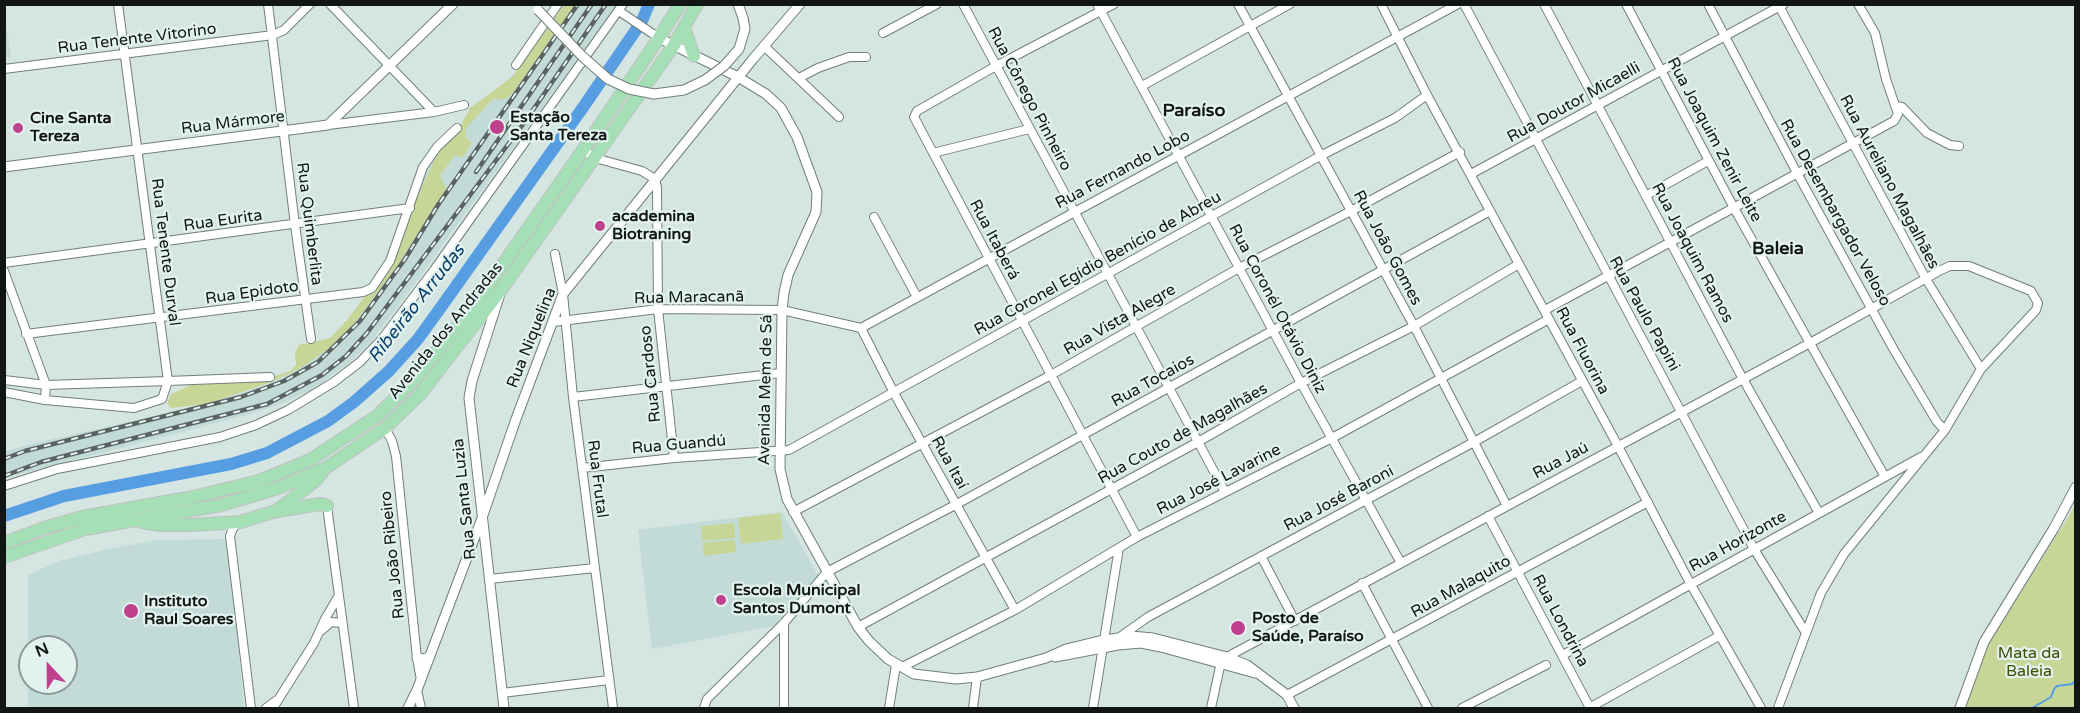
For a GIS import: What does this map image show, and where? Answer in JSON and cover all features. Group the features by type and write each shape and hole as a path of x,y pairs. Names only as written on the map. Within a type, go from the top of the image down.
{"main road":[{"name":"Avenida dos Andradas","path":"4,543 82,517 193,497 259,481 310,460 377,416 415,379 480,297 583,150 680,4"},
{"name":"Avenida dos Andradas","path":"4,557 85,530 231,502 279,488 327,467 385,428 421,393 501,290 674,45 697,4"},
{"path":"684,28 696,57"},
{"path":"276,511 315,481 327,467"},
{"path":"132,520 160,525 240,522 276,511 321,504 327,507"}],"street":[{"name":"Rua Tenente Durval","path":"118,4 168,381"},
{"name":"Rua Quimberlita","path":"268,4 311,339"},
{"path":"273,35 284,30 310,4"},
{"path":"330,4 388,67 434,112"},
{"path":"328,124 453,4"},
{"path":"516,65 558,4"},
{"path":"536,7 583,57 608,79 629,89 654,94 684,90 715,74 732,59 739,49 745,29 738,4"},
{"name":"Rua Niquelina","path":"408,708 421,680 482,518 563,294 654,179 800,4"},
{"path":"883,33 937,4"},
{"name":"Rua Cônego Pinheiro","path":"963,4 1225,492"},
{"path":"996,66 1099,8 1114,4"},
{"name":"Rua João Gomes","path":"1238,4 1414,326 1507,506"},
{"path":"1142,86 1290,4"},
{"name":"Rua Fluorina","path":"1381,4 1427,95 1460,152 1690,583 1761,708"},
{"name":"Rua Fernando Lobo","path":"861,328 1458,4"},
{"name":"Rua Paulo Papini","path":"1464,4 1755,549 1806,633"},
{"name":"Rua Joaquim Ramos","path":"1544,4 1743,379 1819,513"},
{"name":"Rua Joaquim Zenir Leite","path":"1626,4 1708,161 1884,477"},
{"name":"Rua Desembargador Veloso","path":"1708,4 1797,173 1915,386 1937,422 1945,430"},
{"path":"1545,310 1894,121 1898,114 1886,79 1875,33 1858,4"},
{"name":"Rua Doutor Micaelli","path":"1471,174 1536,141 1781,5"},
{"name":"Rua Aureliano Magalhães","path":"1781,5 1926,279 1981,369"},
{"path":"4,486 57,470 220,437 256,425 288,410 334,382 360,362 382,339 621,8 659,38"},
{"name":"Rua Coronél Otávio Diniz","path":"1099,8 1301,384 1401,563"},
{"name":"Rua Tenente Vitorino","path":"4,69 273,35"},
{"name":"Avenida Mem de Sá","path":"659,38 738,77 766,94 784,112 797,137 818,192 816,212 788,275 782,310 779,451 782,483 793,512 858,627 880,653 914,674 944,679 977,676 1046,657 1066,649 1154,638 1224,660 1247,664 1287,695 1294,708"},
{"path":"764,46 839,117"},
{"name":"Avenida Mem de Sá","path":"663,59 680,56 696,57"},
{"path":"800,78 841,59 866,57"},
{"name":"Rua Itaberá","path":"996,66 917,111 914,119 1137,537"},
{"name":"Rua Coronel Egídio Benício de Abreu","path":"779,451 789,450 1322,155 1395,118 1427,95"},
{"name":"Rua Mármore","path":"4,167 434,112 464,105"},
{"path":"1896,106 1902,107 1928,133 1950,145 1959,146"},
{"path":"410,208 423,167 437,147 457,128"},
{"path":"933,153 1029,129"},
{"path":"583,150 595,158 642,171 654,179"},
{"name":"Rua Vista Alegre","path":"793,512 1051,375 1239,268 1460,152"},
{"path":"1647,195 1708,161"},
{"name":"Rua Cardoso","path":"654,179 657,195 658,309 674,458"},
{"name":"Rua Eurita","path":"4,263 410,208"},
{"name":"Rua Epidoto","path":"26,334 363,292 372,288 390,261 410,208"},
{"name":"Rua Tocaios","path":"827,572 957,504 1490,211"},
{"path":"874,217 917,297"},
{"name":"Rua Frutal","path":"555,254 563,294 573,397 613,708"},
{"name":"Rua Couto de Magalhães","path":"858,627 1301,384 1414,326 1519,264"},
{"name":"Rua Jaú","path":"1224,660 1362,583 1950,266 1969,266 2031,291 2038,303 2029,320 1981,369"},
{"path":"4,272 46,385 45,400"},
{"name":"Rua Santa Luzia","path":"501,290 472,381 469,398 504,708"},
{"name":"Rua Maracanã","path":"553,322 658,309 782,310 861,328"},
{"name":"Rua José Lavarine","path":"899,666 1014,610 1137,537 1332,438 1549,319"},
{"name":"Rua Itaí","path":"861,328 894,393 1014,610"},
{"path":"1778,708 1782,704 1821,593 1844,554 1945,430 1981,369"},
{"path":"573,397 781,373"},
{"path":"4,380 46,385 270,377"},
{"path":"4,392 45,400 134,408 162,399 168,381"},
{"name":"Rua José Baroni","path":"1116,641 1148,617 1474,442 1582,381"},
{"name":"Rua João Ribeiro","path":"385,428 396,456 421,680"},
{"name":"Rua Guandú","path":"582,468 674,458 779,451"},
{"name":"Rua Horizonte","path":"1563,655 1927,453"},
{"path":"1960,708 1984,642 2054,528 2076,487"},
{"name":"Rua Malaquito","path":"1287,695 1648,502"},
{"path":"327,507 354,708"},
{"name":"Rua Londrina","path":"1488,516 1590,708"},
{"path":"240,522 233,528 230,536 251,708"},
{"path":"468,555 480,547 487,555"},
{"path":"1094,708 1102,644 1119,548"},
{"path":"1261,556 1295,621"},
{"path":"489,579 595,568"},
{"path":"704,708 707,699 784,623 827,572"},
{"path":"1362,583 1428,708"},
{"path":"321,631 324,619 338,597"},
{"path":"273,708 321,631 331,622 342,623"},
{"path":"784,623 784,708"},
{"path":"1590,708 1719,636"},
{"path":"417,658 429,657"},
{"path":"1211,708 1224,660"},
{"path":"1462,708 1546,665"},
{"path":"889,708 899,666"},
{"path":"973,708 977,676"},
{"path":"502,693 609,680"},
{"path":"417,690 421,708"},
{"path":"266,708 278,699"}],"shaded area":[{"path":"566,5 617,5 397,308 368,345 350,362 314,389 251,414 5,478 5,452 206,404 269,384 294,371 329,341 368,296 408,226 418,191 438,149 516,72"},
{"path":"4,14 11,57 5,58 4,58"},
{"name":"Escola Municipal Santos Dumont","path":"782,512 818,575 774,626 652,649 638,530"},
{"name":"Instituto Raul Soares","path":"229,539 244,708 28,708 28,695 78,695 78,635 28,635 28,575 59,561 157,540"}],"green space":[{"path":"564,5 576,5 512,94 503,100 494,98 466,128 465,137 472,143 462,158 455,155 440,175 446,189 397,266 352,327 327,350 299,369 269,383 206,404 171,408 167,403 171,394 191,385 261,381 290,371 296,365 295,353 299,345 330,338 365,296 376,288 393,259 419,193 439,151 457,132 470,108 512,77"},
{"name":"Mata da Baleia","path":"2075,506 2075,708 1966,708 1975,669"},
{"path":"780,513 783,539 741,544 738,518"},
{"path":"734,523 735,538 702,541 701,526"},
{"path":"735,540 736,552 704,556 703,543"}],"waterway":[{"name":"Ribeirão Arrudas","path":"4,516 64,496 231,464 267,453 328,421 354,402 389,371 418,339 584,106 642,21 649,4"},
{"path":"2032,708 2051,697 2057,686 2072,684 2076,680"}],"railway":[{"path":"4,459 25,451 241,397 284,381 318,362 360,321 405,259 438,205 578,4"},
{"path":"476,172 592,4"},
{"path":"4,476 41,462 267,404 322,375 346,356 367,333 524,123 606,4"}],"place":[{"name":"Estação Santa Tereza","path":"497,127"},
{"name":"Cine Santa Tereza","path":"18,128"},
{"name":"academina Biotraning","path":"600,226"},
{"name":"Escola Municipal Santos Dumont","path":"721,600"},
{"name":"Instituto Raul Soares","path":"131,611"},
{"name":"Posto de Saúde, Paraíso","path":"1238,628"}],"district":[{"name":"Paraíso","path":"1194,111"},
{"name":"Baleia","path":"1778,249"}]}
